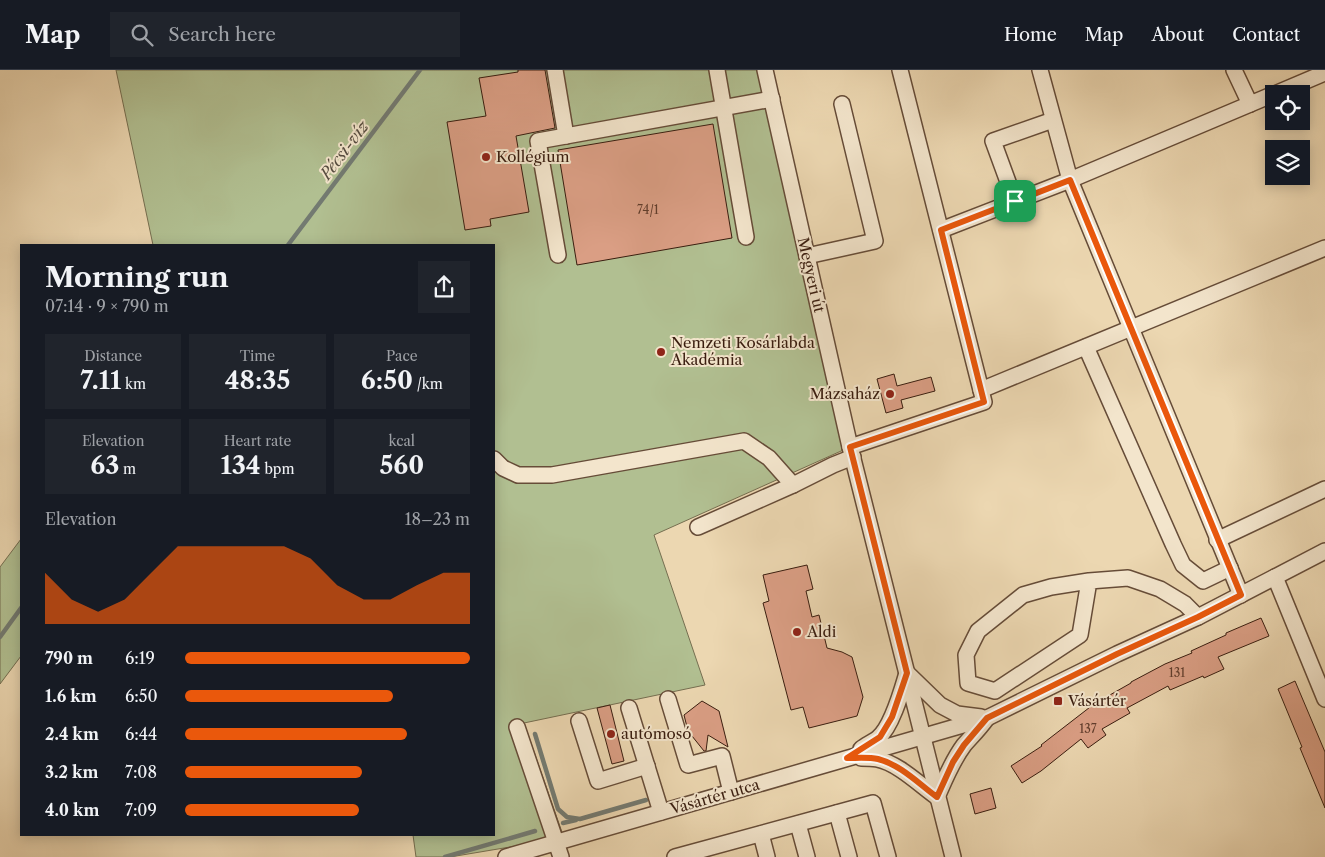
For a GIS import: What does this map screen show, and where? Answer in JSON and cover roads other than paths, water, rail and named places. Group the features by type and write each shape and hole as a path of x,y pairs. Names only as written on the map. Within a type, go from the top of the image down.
{"street":[{"path":"555,70 566,136"},
{"path":"718,70 746,237"},
{"name":"Megyeri út","path":"765,70 851,452 953,857"},
{"path":"698,527 793,485 833,465 851,452 984,402 900,70"},
{"path":"1040,70 1070,180 1241,595"},
{"path":"1234,70 1250,104"},
{"path":"1297,85 1323,75"},
{"path":"941,230 1070,180 1265,98"},
{"path":"558,255 538,141 772,99"},
{"path":"807,256 875,241 842,104"},
{"path":"1015,201 993,142 1053,120"},
{"path":"981,390 1325,248"},
{"path":"1086,347 1172,544 1183,565 1203,581 1230,568"},
{"path":"495,460 503,468 518,474 552,474 744,441 769,458 793,485"},
{"path":"1217,540 1325,489"},
{"path":"847,758 878,759 892,765 903,770 937,797 953,762 964,745 987,718 1117,654 1198,617 1325,551"},
{"path":"1275,577 1325,699"},
{"path":"1089,581 1080,634 995,691 968,682 966,655 978,631 1023,595 1051,586 1089,581 1128,578 1160,589 1184,604 1198,617"},
{"path":"847,758 880,737 892,717 907,673 940,705 957,714 987,718"},
{"path":"668,699 688,765 722,756 731,792"},
{"path":"629,708 661,812"},
{"name":"Vásártér utca","path":"506,857 559,850 661,812 987,718"},
{"path":"580,721 598,781 647,766"},
{"path":"517,727 559,850"},
{"path":"675,857 873,803 888,857"},
{"path":"837,813 849,857"},
{"path":"798,824 807,857"},
{"path":"761,834 767,857"}],"waterway":[{"name":"Pécsi-víz","path":"289,244 420,70"},
{"name":"Pécsi-víz","path":"0,637 20,609"},
{"path":"535,734 558,809 567,817 580,819 646,800"},
{"path":"563,823 576,820"},
{"path":"445,857 535,831"}],"place":[{"name":"Kollégium","path":"486,157"},
{"name":"Nemzeti Kosárlabda Akadémia","path":"661,352"},
{"name":"Mázsaház","path":"890,394"},
{"name":"Aldi","path":"797,632"},
{"name":"Vásártér","path":"1058,701"},
{"name":"autómosó","path":"611,734"}]}
